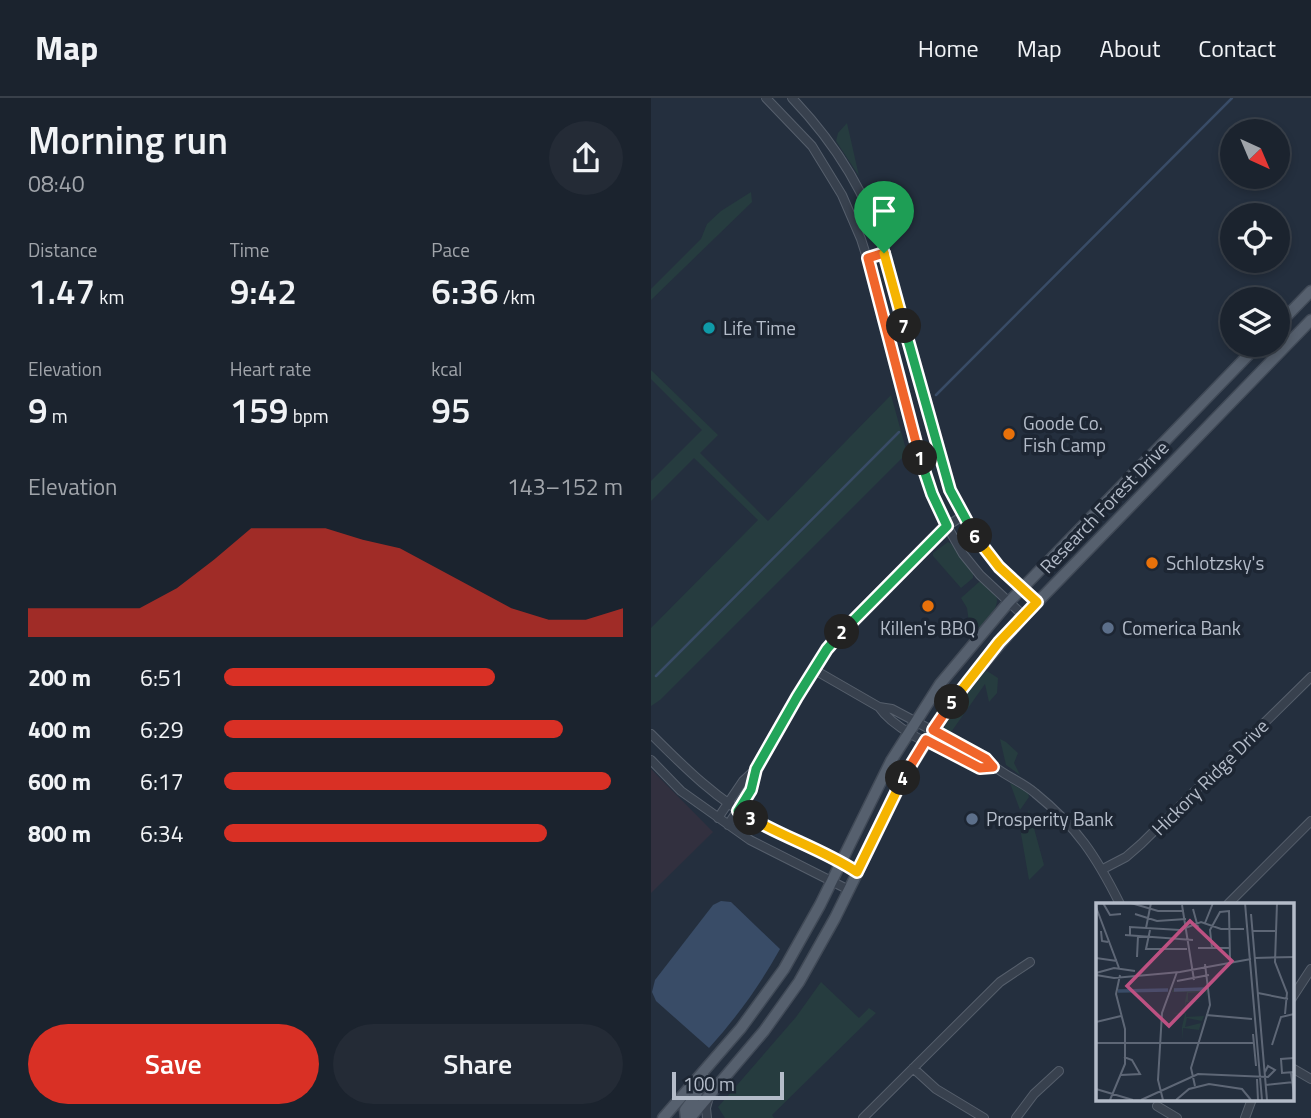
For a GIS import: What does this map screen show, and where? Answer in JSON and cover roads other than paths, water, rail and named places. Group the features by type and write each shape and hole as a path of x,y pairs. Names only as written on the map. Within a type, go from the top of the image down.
{"main road":[{"path":"1290,313 1311,290"},
{"name":"Research Forest Drive","path":"688,1118 784,1006 849,890 891,801 926,740 979,666 1154,480 1311,320"},
{"name":"Research Forest Drive","path":"663,1118 741,1028 785,969 874,792 912,726 958,661 1008,603 1246,357"},
{"path":"1154,452 1154,480"},
{"path":"688,1118 685,1110 696,1095 708,1068"}],"street":[{"path":"766,98 803,136 842,195 868,258 922,466 947,526 963,554 980,575 1024,616"},
{"path":"792,98 821,130 845,164 872,216 950,490 979,543 999,567 1037,602"},
{"path":"868,258 884,253"},
{"path":"898,374 916,370"},
{"path":"728,825 751,790 756,769 813,669 843,631 947,526 964,515"},
{"path":"813,669 879,707 892,709 926,740 980,768 993,767"},
{"name":"Hickory Ridge Drive","path":"1103,869 1141,844 1311,677"},
{"path":"912,726 933,730 986,759 993,767 1037,794 1081,837 1103,869 1119,903"},
{"path":"651,734 690,774 738,811 797,842 841,861 857,872"},
{"path":"651,760 681,791 750,840 849,890"},
{"path":"718,818 743,781 756,769"},
{"path":"1230,903 1311,821"},
{"path":"863,1118 1000,982 1030,962"},
{"path":"1293,996 1311,969"},
{"path":"913,1068 936,1089 984,1118"},
{"path":"1293,1069 1311,1079"},
{"path":"1016,1118 1034,1094 1059,1071"},
{"path":"706,1118 710,1094"},
{"path":"1245,1118 1252,1100"},
{"path":"1157,1106 1177,1118"}],"water":[{"path":"721,901 731,902 780,949 747,1000 709,1048 656,1001 652,992 655,980 713,905"}],"waterway":[{"path":"936,395 1232,98"},
{"path":"656,676 899,432"}],"place":[{"name":"Life Time","path":"709,328"},
{"name":"Goode Co. Fish Camp","path":"1009,434"},
{"name":"Schlotzsky's","path":"1152,563"},
{"name":"Killen's BBQ","path":"928,606"},
{"name":"Comerica Bank","path":"1108,628"},
{"name":"Prosperity Bank","path":"972,819"}]}
